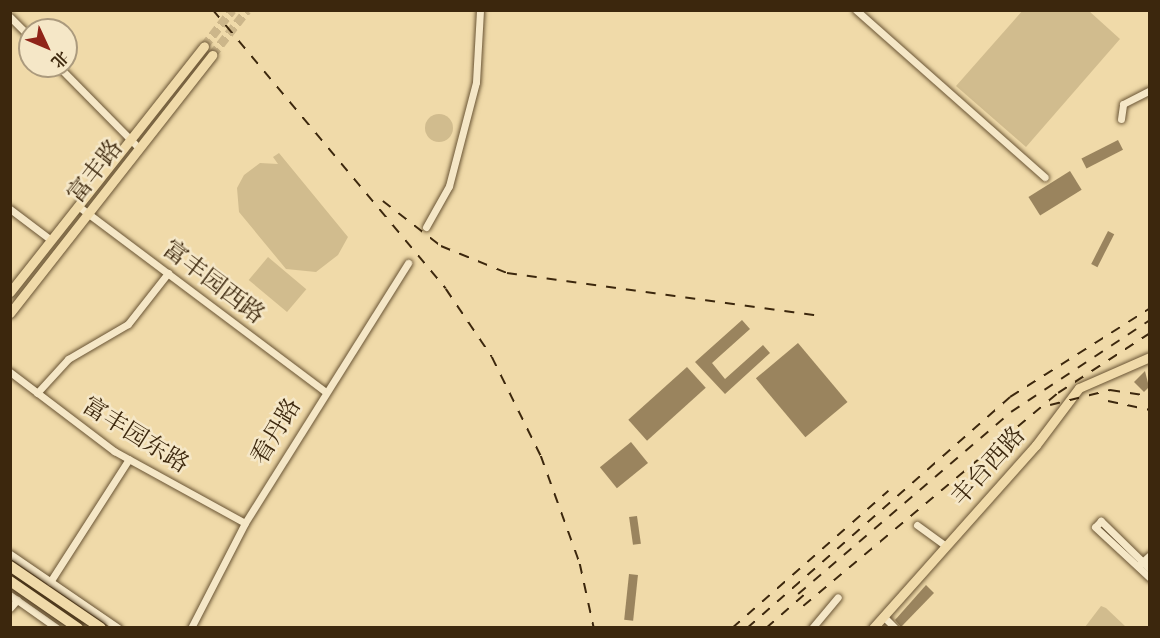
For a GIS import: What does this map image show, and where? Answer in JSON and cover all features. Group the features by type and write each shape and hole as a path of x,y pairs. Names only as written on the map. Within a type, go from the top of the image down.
{"highway":[{"path":"10,566 100,627"},
{"path":"10,581 78,627"}],"main road":[{"name":"富丰路","path":"10,292 204,46"},
{"name":"富丰路","path":"10,313 212,55"},
{"name":"丰台西路","path":"873,627 1036,445 1079,388 1149,357"}],"street":[{"path":"426,227 449,186 477,82 480,10"},
{"path":"856,10 1045,177"},
{"path":"70,78 139,148"},
{"path":"1121,119 1123,104 1149,90"},
{"name":"富丰园西路","path":"78,206 324,391"},
{"path":"10,209 51,240"},
{"name":"看丹路","path":"191,627 245,523 324,391 408,263"},
{"path":"37,393 68,359 128,324 168,273"},
{"name":"富丰园东路","path":"10,372 129,459 245,523"},
{"path":"50,582 129,459"},
{"path":"1149,569 1140,564 1095,527 1101,521 1140,564 1149,578"},
{"path":"917,525 945,545"},
{"path":"10,554 118,627"},
{"path":"1140,564 1149,555"},
{"path":"10,608 14,597 58,627 77,600"},
{"path":"813,627 838,597"},
{"path":"883,616 895,627"}],"shaded area":[{"path":"1023,10 1089,11 1120,39 1026,147 956,86"},
{"path":"439,114 449,118 453,128 449,138 439,142 429,138 425,128 429,118"},
{"path":"279,153 348,237 338,255 316,272 286,269 239,212 237,188 244,175 260,163 278,164 273,157"},
{"path":"268,257 306,289 287,312 249,280"},
{"path":"1101,606 1106,608 1126,627 1085,627"}],"building":[{"path":"1118,140 1123,150 1086,168 1081,159"},
{"path":"1070,171 1082,190 1040,216 1028,197"},
{"path":"1108,231 1114,234 1097,267 1091,264"},
{"path":"742,320 750,329 712,363 725,379 763,345 770,353 725,394 695,362"},
{"path":"798,343 847,402 805,437 756,378"},
{"path":"687,367 706,388 647,441 628,420"},
{"path":"1145,371 1149,387 1144,392 1134,382"},
{"path":"631,442 648,463 617,488 600,467"},
{"path":"637,516 641,544 633,545 629,517"},
{"path":"629,574 638,575 633,621 624,620"},
{"path":"926,585 934,593 901,627 895,620"}],"tunnel":[{"path":"204,46 232,10"},
{"path":"212,55 247,10"}],"railway":[{"path":"213,10 446,289 492,357 541,456 580,564 594,628"},
{"path":"383,201 441,246 507,273 819,316"},
{"path":"747,628 1010,397 1150,308"},
{"path":"798,594 1011,412 1150,320"},
{"path":"803,606 1058,393 1150,333"},
{"path":"1050,405 1110,390 1150,396"},
{"path":"1108,401 1150,410"},
{"path":"732,628 888,491"},
{"path":"766,628 807,592"}]}
